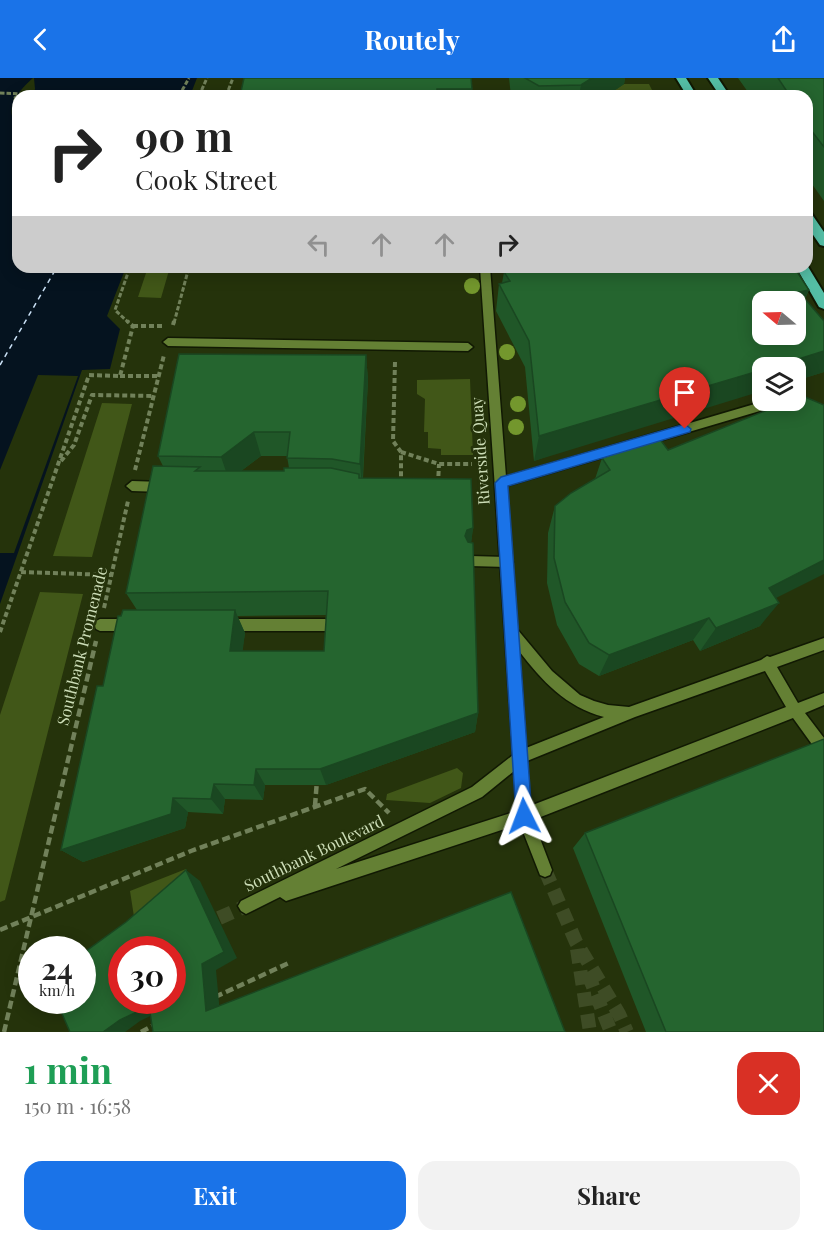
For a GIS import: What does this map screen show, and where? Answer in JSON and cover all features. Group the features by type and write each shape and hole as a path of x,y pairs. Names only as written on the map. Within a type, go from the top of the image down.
{"highway":[{"path":"813,225 824,242"},
{"path":"806,273 824,304"}],"street":[{"name":"Riverside Quay","path":"485,273 524,816 546,870"},
{"path":"168,342 468,347"},
{"path":"501,483 752,409"},
{"path":"132,486 180,487"},
{"path":"470,561 507,562"},
{"path":"100,625 146,625"},
{"path":"215,625 326,625"},
{"path":"512,633 540,671 562,689 602,710 614,713 634,711"},
{"name":"Southbank Boulevard","path":"824,644 767,662 634,711 521,758 477,792 246,906 524,816 824,699"},
{"path":"767,662 796,711 824,749"}],"path":[{"path":"128,273 115,310 133,326 156,326"},
{"name":"Southbank Promenade","path":"4,1032 132,486 187,273"},
{"path":"120,376 133,326"},
{"path":"395,346 393,441 401,452 401,485"},
{"path":"0,632 89,375 159,376"},
{"path":"59,464 74,444 92,395 154,396"},
{"path":"401,452 439,464 472,464"},
{"path":"438,488 439,464"},
{"path":"21,572 111,575"},
{"path":"315,806 317,772"},
{"path":"0,930 190,851 365,789 403,828"},
{"path":"208,1000 291,962"},
{"path":"141,1032 158,1023"}],"green space":[{"path":"624,84 649,84 652,90 615,90"},
{"path":"146,273 168,273 161,298 138,297"},
{"path":"470,379 473,455 441,455 441,449 428,448 428,432 424,432 425,399 417,394 417,380"},
{"path":"102,403 132,404 92,557 53,556"},
{"path":"40,592 83,594 5,900 0,902 0,715"},
{"path":"457,768 463,773 461,788 430,803 386,800 387,794"},
{"path":"186,869 192,888 137,936 130,891"}],"water":[{"path":"0,78 33,78 22,90 12,90 12,273 124,273 107,316 120,329 110,369 82,370 0,604"},
{"path":"34,78 197,78 192,90 35,89"}],"pier":[{"path":"38,375 78,376 14,553 0,553 0,470"}],"building":[{"path":"244,78 471,78 472,89 437,90 241,90"},
{"path":"525,78 592,78 581,85 539,86"},
{"path":"778,78 824,78 824,147 813,133 813,90 786,90"},
{"path":"505,273 798,273 809,290 752,291 752,345 806,345 806,300 824,321 824,351 805,357 752,357 752,373 539,436 529,341 499,284 510,281"},
{"path":"179,354 366,355 360,464 332,459 287,458 290,432 254,432 221,457 158,456"},
{"path":"806,397 824,405 824,560 769,588 779,603 716,628 709,618 609,655 589,643 565,602 554,558 555,506 571,493 610,470 602,458 659,438 668,450 765,411 806,411"},
{"path":"153,466 200,467 195,471 284,471 284,468 331,468 359,474 359,478 471,479 473,528 467,530 465,536 468,542 473,543 478,713 320,769 256,769 254,785 214,784 211,799 173,798 171,814 61,850 97,686 103,686 118,616 121,616 123,610 235,610 230,651 324,651 328,591 126,593"},
{"path":"824,739 824,1032 666,1032 585,833"},
{"path":"186,870 224,952 202,964 206,1011 511,892 565,1032 153,1032 150,1014 186,1014 186,936 108,936 108,1014 132,1014 103,1032 70,1032 62,1014 96,1014 96,944 126,922"}],"ferry route":[{"path":"0,365 54,273"}],"tunnel":[{"path":"545,870 576,942 619,1014 627,1032"},
{"path":"219,918 246,906"},
{"path":"577,949 590,1032"},
{"path":"588,974 611,1032"}],"route":[{"path":"524,816 501,483 685,429"}]}
